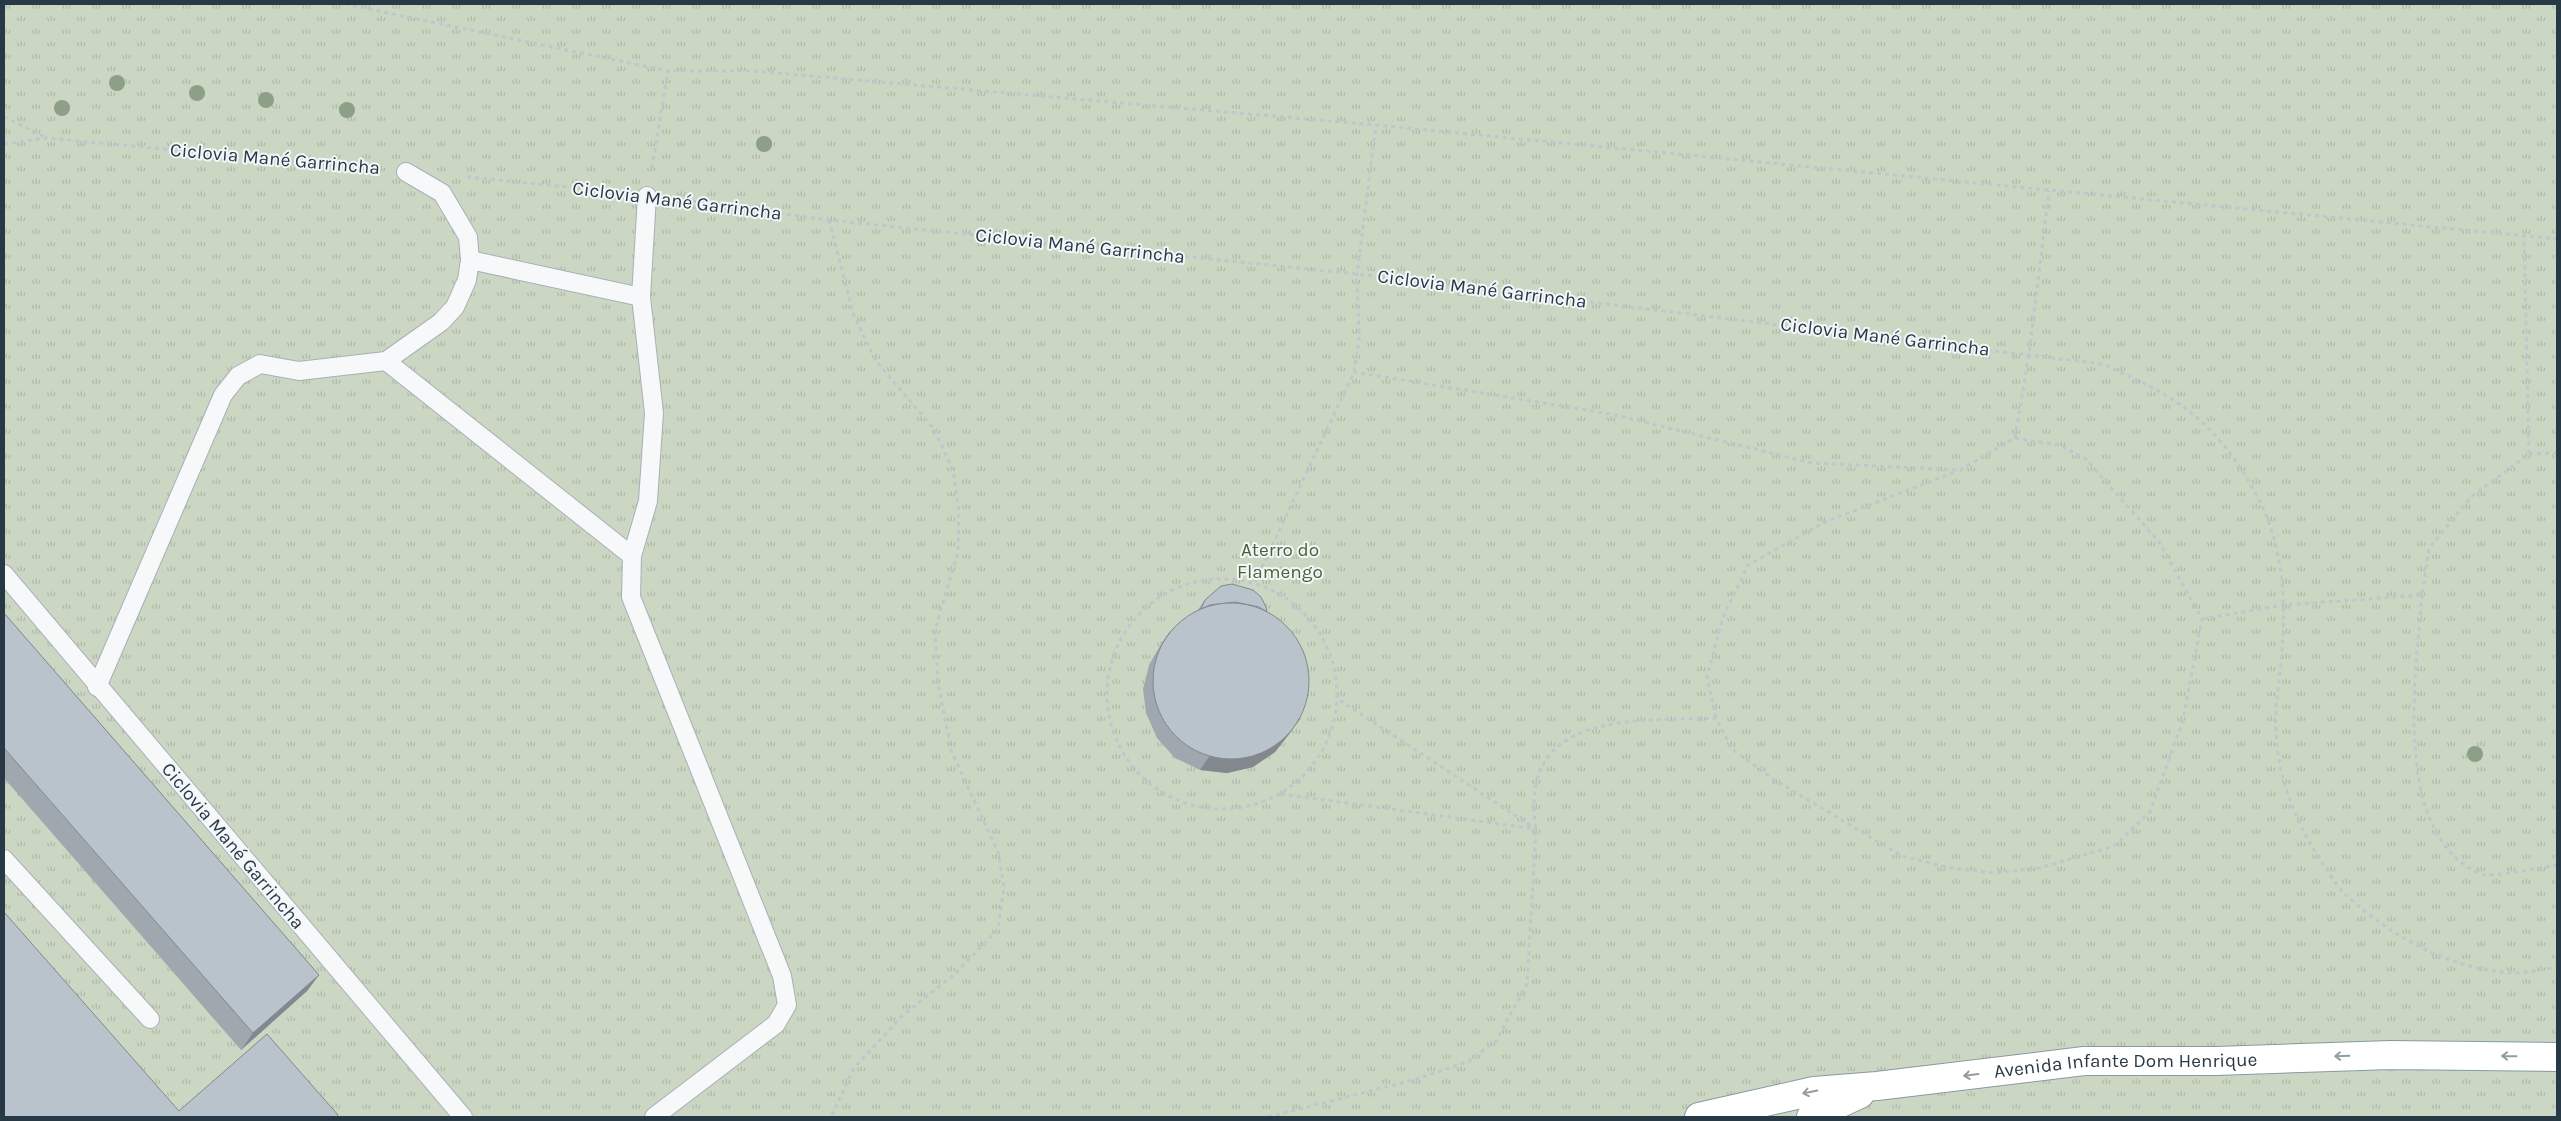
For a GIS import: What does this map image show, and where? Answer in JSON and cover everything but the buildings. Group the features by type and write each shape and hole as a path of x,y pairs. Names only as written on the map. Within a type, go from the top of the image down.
{"highway":[{"name":"Avenida Infante Dom Henrique","path":"1699,1117 1814,1091 1877,1086 2084,1061 2216,1061 2391,1055 2557,1057"},
{"path":"1812,1117 1877,1086"}],"lane":[{"path":"97,686 223,395 238,376 260,364 299,371 386,362 441,322 455,307 467,280 470,260 468,237 442,192 406,172"},
{"path":"647,196 641,297 654,413 648,501 632,556 631,597 782,976 787,1005 776,1024 654,1117"},
{"path":"470,260 641,297"},
{"path":"386,362 632,556"},
{"name":"Ciclovia Mané Garrincha","path":"4,574 463,1117"},
{"path":"4,859 150,1019"}],"path":[{"path":"345,4 668,71 753,71 1376,125 2557,239"},
{"path":"647,196 668,71"},
{"path":"4,117 46,138"},
{"path":"1255,582 1354,372 1359,339 1357,274 1376,125"},
{"name":"Ciclovia Mané Garrincha","path":"4,144 46,138 406,172"},
{"name":"Ciclovia Mané Garrincha","path":"465,177 647,196 829,220 1357,274 2103,364 2161,392 2197,418 2219,440 2261,504 2281,569 2283,605 2282,652 2275,705 2276,736 2284,783 2299,824 2310,845 2343,893 2394,933 2446,959 2511,973 2557,967"},
{"path":"2015,438 2029,354 2049,191"},
{"path":"829,220 854,316 876,361 934,429 952,470 959,511 958,552 935,630 938,683 951,750 998,852 1004,886 998,929 955,974 902,1016 854,1068 831,1117"},
{"path":"2524,236 2529,454"},
{"path":"1354,372 1611,414 1812,463 1960,470"},
{"path":"2015,438 2059,445 2086,459 2159,542 2202,619 2183,720 2150,812 2114,846 2040,868 1994,873 1951,868 1902,856 1772,779 1732,748 1716,718 1707,678 1722,617 1748,565 1825,522 1960,470 2015,438"},
{"path":"2557,453 2529,454 2472,496 2430,548 2422,594 2413,710 2416,768 2430,821 2454,859 2484,875 2557,865"},
{"path":"1218,578 1255,582 1288,599 1316,626 1332,660 1338,699 1329,736 1309,770 1280,794 1244,808 1205,808 1169,796 1138,773 1118,742 1107,706 1110,668 1124,633 1148,604 1180,585 1218,578"},
{"path":"2202,619 2283,605 2422,594"},
{"path":"1338,699 1536,829"},
{"path":"1268,1117 1426,1076 1469,1061 1496,1041 1527,984 1536,829 1532,804 1541,766 1569,736 1614,722 1716,718"},
{"path":"1280,794 1536,829"}],"green space":[{"name":"Aterro do Flamengo","path":"4,4 2557,4 2557,1117 4,1117"}]}
